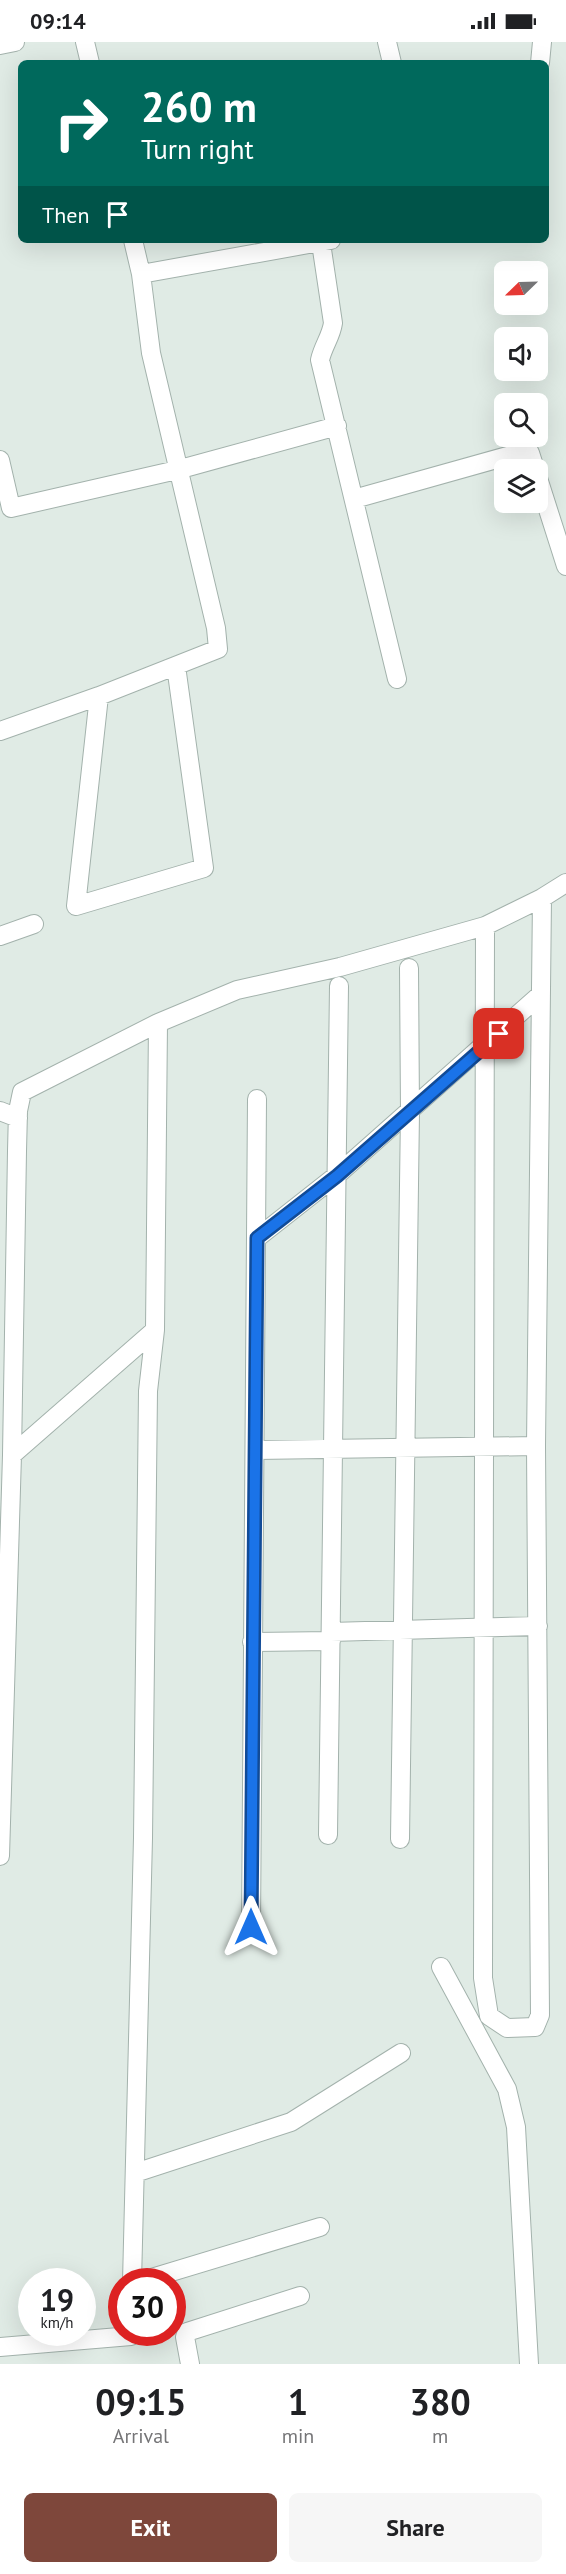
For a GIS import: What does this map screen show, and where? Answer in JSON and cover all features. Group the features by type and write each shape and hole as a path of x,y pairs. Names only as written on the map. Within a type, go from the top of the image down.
{"street":[{"path":"0,45 15,42"},
{"path":"85,42 89,60"},
{"path":"387,42 391,60"},
{"path":"540,60 542,42"},
{"path":"0,732 218,649 216,628 151,353 141,274 134,243"},
{"path":"141,274 315,243"},
{"path":"326,243 333,323 332,336 323,347 320,360 397,679"},
{"path":"0,460 11,508 177,470 336,426"},
{"path":"354,499 518,453 530,453 566,566"},
{"path":"99,696 76,906 204,868 176,666"},
{"path":"0,1856 4,1606 12,1455 7,1320 8,1205 22,1092 158,1023 237,990 340,967 484,926 542,898 566,883"},
{"path":"484,926 486,1446 483,1978 489,2016 507,2028 535,2027 540,2015 536,1446 542,898"},
{"path":"0,936 34,924"},
{"path":"400,1839 410,1112 409,968"},
{"path":"328,1835 339,986"},
{"path":"257,1238 337,1176 485,1047 540,995"},
{"path":"132,2268 143,1838 148,1391 155,1330 158,1023"},
{"path":"251,1927 257,1099"},
{"path":"0,1111 18,1118"},
{"path":"12,1455 155,1330"},
{"path":"256,1450 536,1446"},
{"path":"252,1642 403,1629 538,1626"},
{"path":"441,1967 507,2089 516,2127 529,2364"},
{"path":"135,2173 291,2122 401,2053"},
{"path":"184,2268 320,2227"},
{"path":"190,2364 185,2337 187,2332 300,2296"},
{"path":"0,2347 108,2338"}],"route":[{"path":"251,1927 257,1238 337,1176 499,1034"}]}
